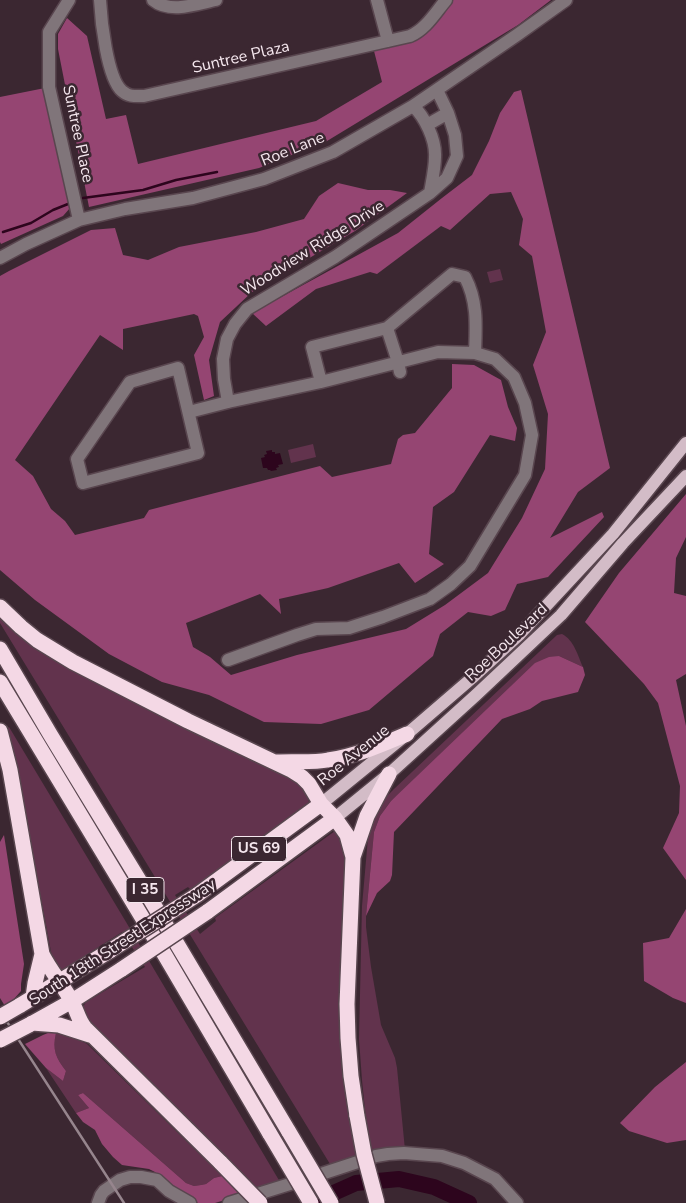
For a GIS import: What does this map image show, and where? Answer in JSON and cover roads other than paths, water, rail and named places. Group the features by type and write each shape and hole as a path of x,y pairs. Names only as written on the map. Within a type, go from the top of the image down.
{"highway":[{"path":"0,607 37,640 72,662 302,777 309,784 321,804 335,818 347,835 353,857"},
{"name":"I 35","path":"0,649 331,1203"},
{"name":"I 35","path":"0,682 166,957 311,1203"},
{"path":"0,731 10,770 42,954 48,965 72,1001 81,1024 260,1203"},
{"path":"273,762 326,761 344,758 364,752 407,734"},
{"path":"377,1203 364,1154 357,1116 348,1038 347,1004 353,857 367,816 389,774"},
{"name":"South 18th Street Expressway","path":"0,1018 197,895 321,804"},
{"name":"South 18th Street Expressway","path":"0,1040 72,1001 122,969 207,912 335,818"},
{"path":"33,998 42,954"},
{"path":"30,1024 59,1025 91,1035"}],"main road":[{"name":"Roe Boulevard","path":"407,734 520,634 613,534 686,443"},
{"name":"Roe Boulevard","path":"335,818 389,774 561,615 623,543 686,476"},
{"name":"Roe Avenue","path":"321,804 407,734"}],"street":[{"name":"Suntree Place","path":"70,0 49,32 49,87 79,220"},
{"name":"Suntree Plaza","path":"100,0 101,21 112,74 116,84 122,91 131,96 144,96 410,36 418,33 446,0"},
{"path":"153,0 176,8 216,0"},
{"path":"376,0 388,41"},
{"name":"Roe Lane","path":"0,258 79,220 125,209 193,198 264,179 333,152 413,106 517,36 566,0"},
{"name":"Woodview Ridge Drive","path":"228,402 222,359 235,324 247,309 335,257 448,178 457,156 455,135 448,113 437,90"},
{"path":"413,106 431,133 436,155 430,192"},
{"path":"427,125 448,113"},
{"path":"321,382 312,348 387,328 452,274 465,277 470,286 476,315 475,353"},
{"path":"387,328 399,367"},
{"path":"189,412 321,382 399,367 438,352 475,353 495,359 514,377 526,403 532,435 525,475 470,566 451,584 430,599 391,614 349,628 316,629 228,660"},
{"path":"178,368 189,412 198,453 84,484 77,459 130,382 178,368"},
{"path":"229,1203 382,1155 404,1153 457,1160 491,1176 517,1203"},
{"path":"98,1203 104,1191 120,1180 130,1176 157,1180 169,1191 190,1203"}],"waterway":[{"path":"83,198 143,190 176,180 217,172"},
{"path":"3,232 31,223 53,210 68,204"},
{"path":"311,1203 356,1183 399,1179 434,1187 469,1203"}],"railway":[{"path":"0,1011 124,1203"}]}
